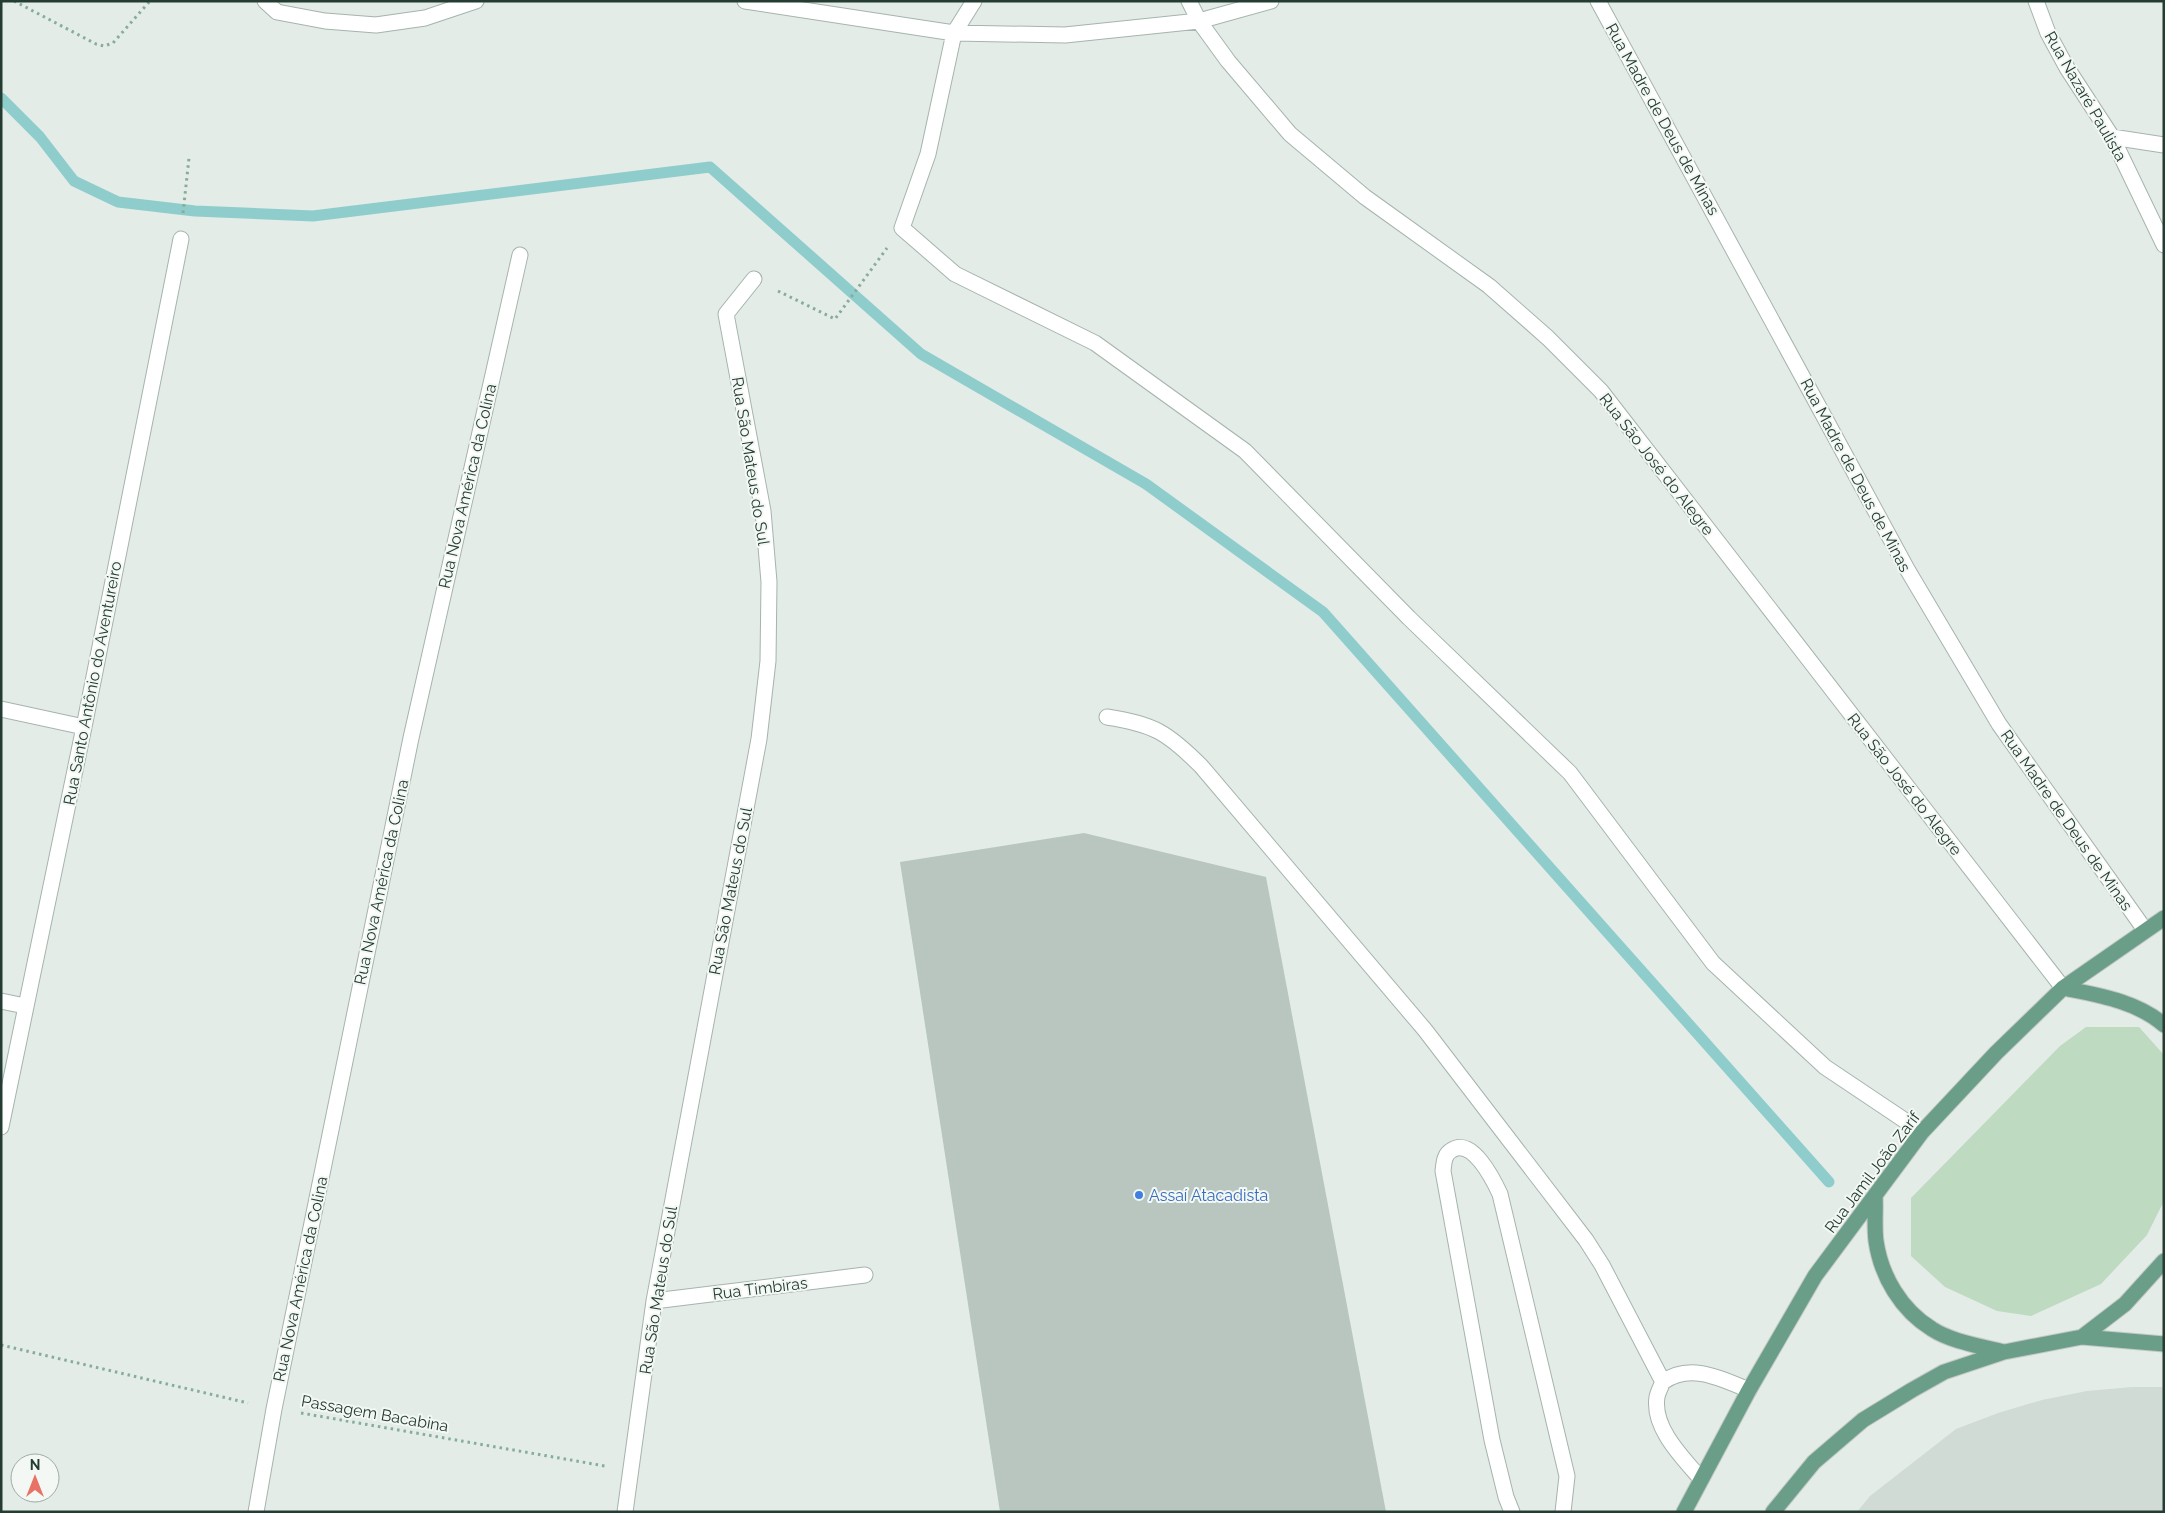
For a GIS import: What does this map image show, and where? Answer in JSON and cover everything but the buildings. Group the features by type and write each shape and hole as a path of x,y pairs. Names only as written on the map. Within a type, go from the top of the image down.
{"main road":[{"name":"Rua Jamil João Zarif","path":"1684,1512 1749,1390 1815,1276 1922,1132 1996,1053 2063,988 2131,943 2145,930 2164,918"},
{"path":"2063,988 2123,1002 2164,1025"},
{"path":"1875,1195 1876,1241 1886,1278 1905,1306 1932,1329 1958,1339 2004,1352"},
{"path":"2082,1337 2126,1304 2164,1261"},
{"path":"1773,1512 1814,1462 1863,1420 1944,1372 2004,1352 2082,1337 2164,1344"}],"street":[{"path":"265,1 277,12 325,21 376,25 425,18 476,1"},
{"path":"745,1 954,32 1065,35 1199,21 1271,1"},
{"path":"974,1 954,32 928,154 902,228 955,274 1095,343 1245,451 1409,618 1570,773 1713,963 1825,1067 1922,1132"},
{"name":"Rua São José do Alegre","path":"1189,1 1199,21 1228,61 1290,134 1365,197 1489,286 1548,338 1601,391 2063,988"},
{"name":"Rua Madre de Deus de Minas","path":"1598,1 1907,569 1999,724 2145,930"},
{"name":"Rua Nazaré Paulista","path":"2036,1 2048,32 2066,68 2112,137 2164,245"},
{"path":"2112,137 2164,145"},
{"name":"Rua Santo Antônio do Aventureiro","path":"1,1127 84,727 181,238"},
{"name":"Rua Nova América da Colina","path":"256,1512 274,1409 410,738 520,255"},
{"name":"Rua São Mateus do Sul","path":"625,1512 654,1301 759,739 768,661 769,582 763,511 726,314 754,279"},
{"path":"1,708 84,727"},
{"path":"1107,717 1134,721 1160,730 1181,745 1201,766 1425,1030 1586,1240 1602,1265 1663,1382"},
{"path":"1,1001 26,1006"},
{"path":"1512,1512 1506,1497 1492,1440 1444,1171 1444,1161 1448,1151 1456,1147 1466,1148 1475,1155 1493,1179 1500,1194 1567,1476 1563,1512"},
{"name":"Rua Timbiras","path":"654,1301 865,1276"},
{"path":"1701,1479 1674,1447 1664,1430 1658,1414 1657,1397 1663,1382 1674,1374 1692,1372 1711,1376 1749,1390"}],"path":[{"path":"14,1 96,44 104,46 112,43 150,1"},
{"path":"181,238 189,158"},
{"path":"754,279 835,319 902,228"},
{"name":"Passagem Bacabina","path":"1,1345 274,1409 630,1470"}],"shaded area":[{"path":"2132,1387 2164,1387 2164,1512 1857,1512 1870,1496 1956,1429 1998,1413 2042,1400 2087,1391"}],"green space":[{"path":"2086,1027 2139,1027 2164,1055 2164,1201 2147,1235 2101,1284 2031,1316 1997,1311 1945,1287 1911,1256 1911,1198 2060,1046"}],"waterway":[{"path":"1,98 40,137 74,181 118,202 195,211 313,216 710,167 921,354 1146,484 1323,612 1829,1182"}],"place":[{"name":"Assaí Atacadista","path":"1139,1195"}]}
